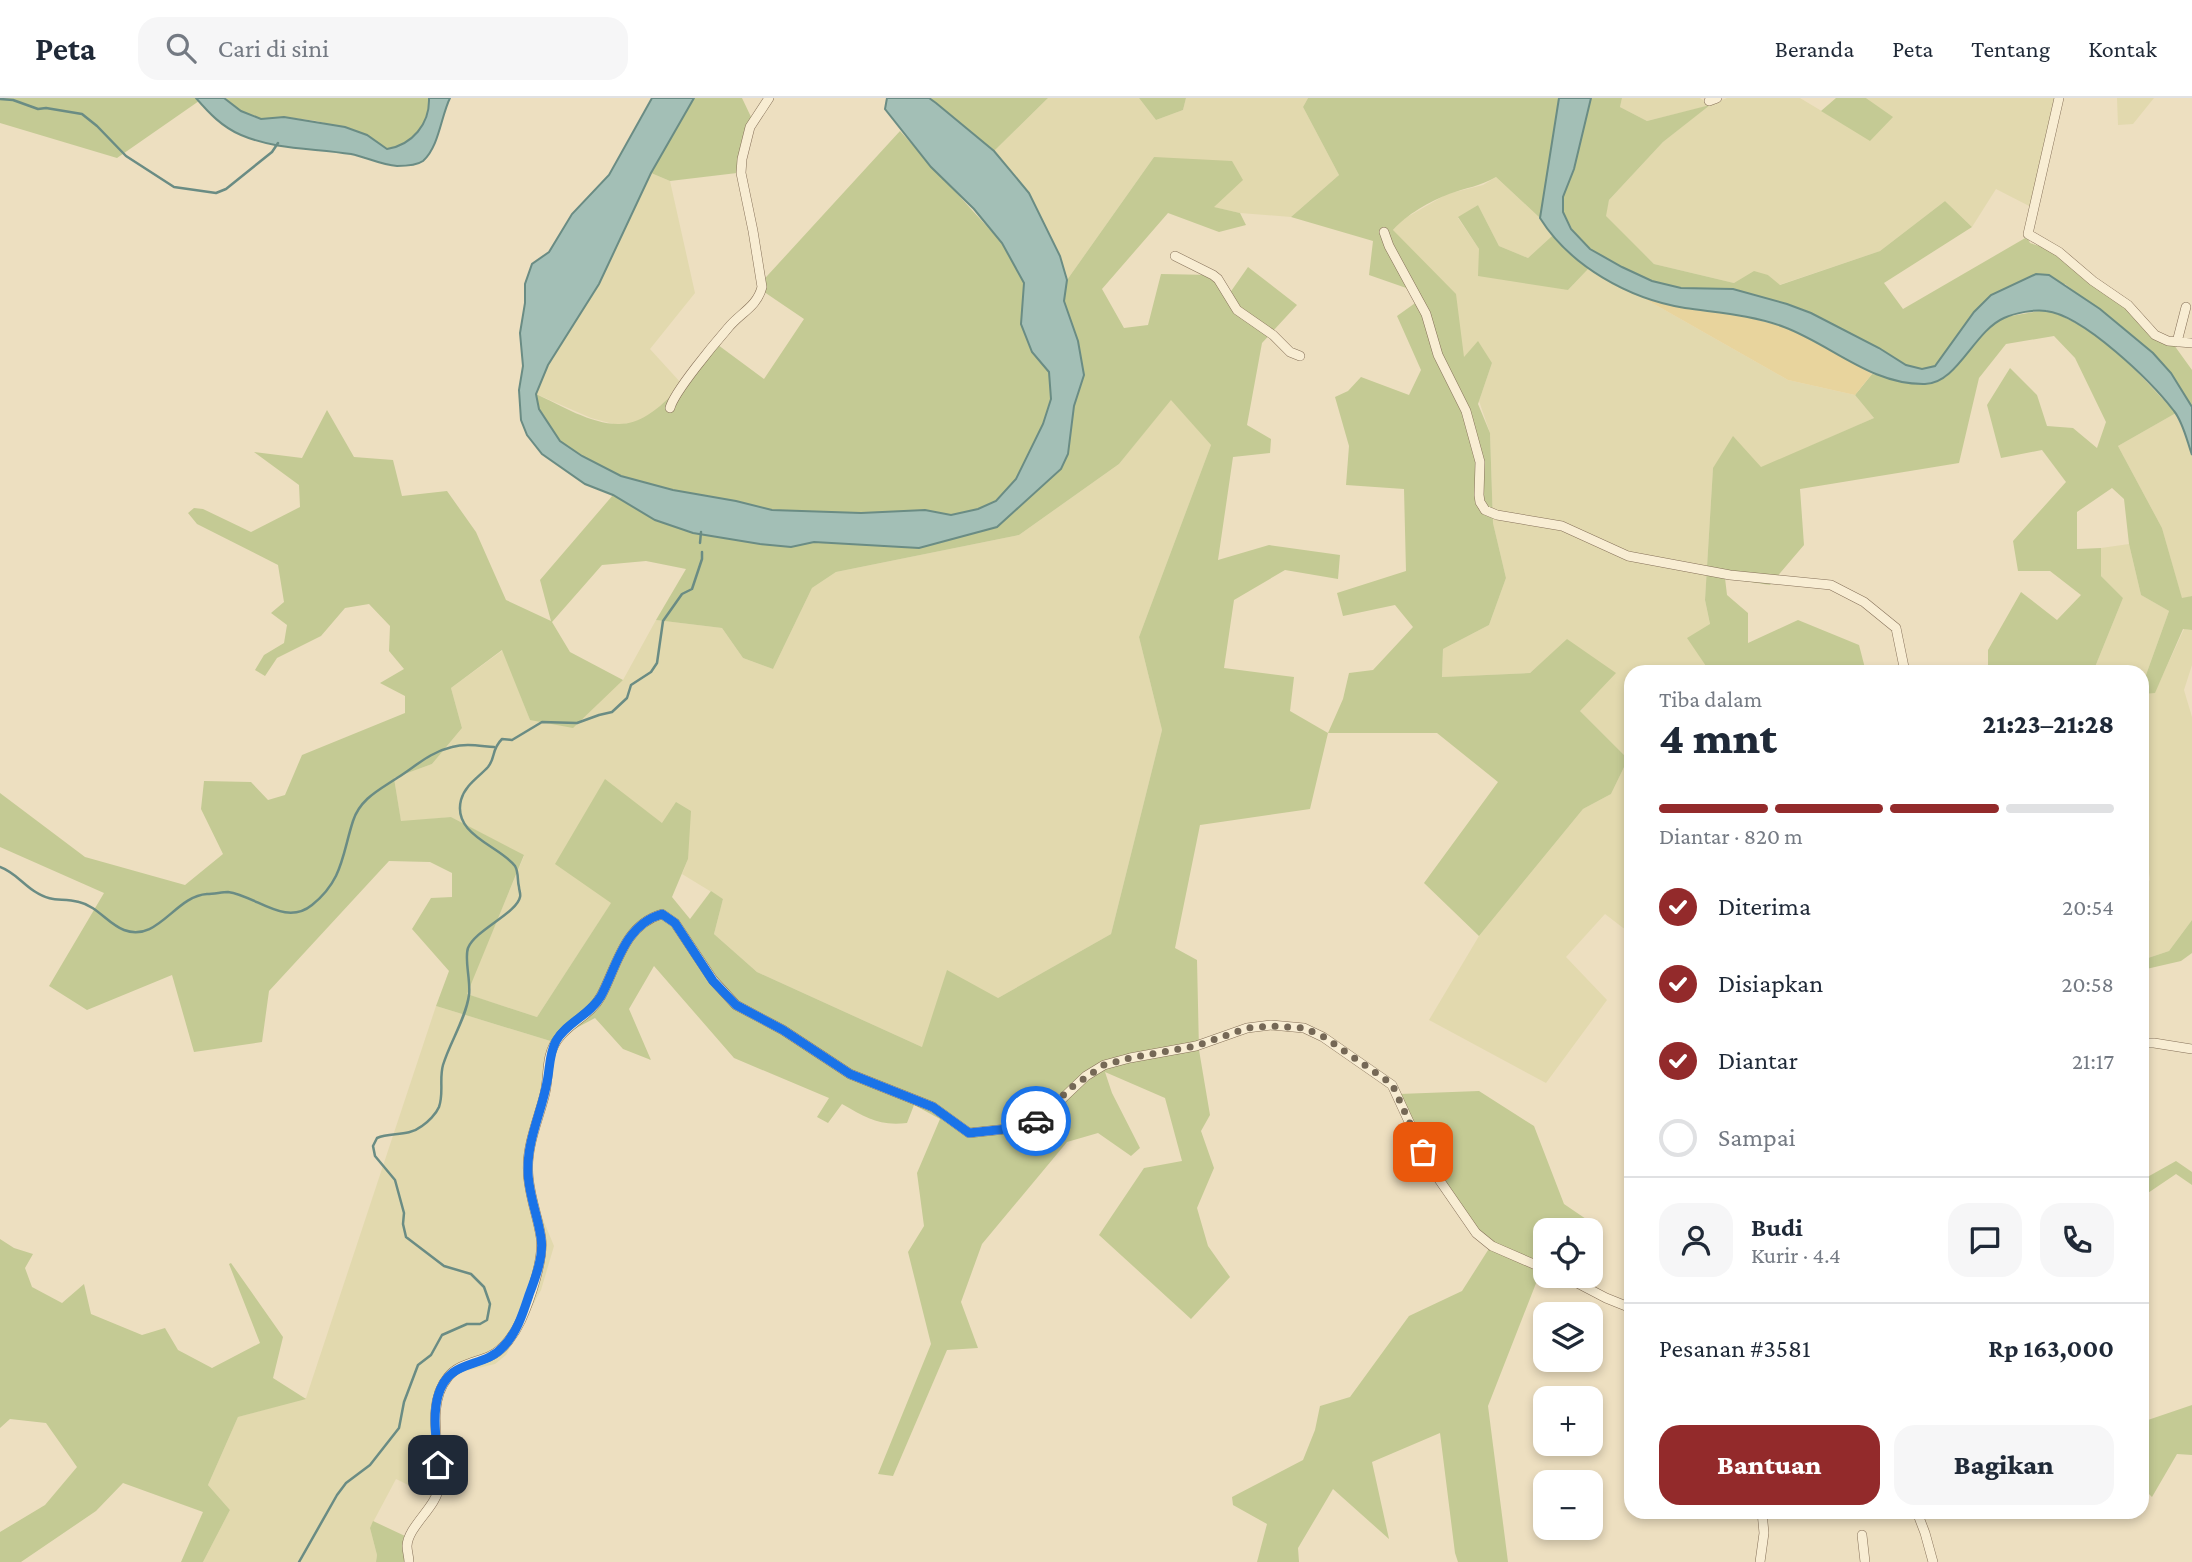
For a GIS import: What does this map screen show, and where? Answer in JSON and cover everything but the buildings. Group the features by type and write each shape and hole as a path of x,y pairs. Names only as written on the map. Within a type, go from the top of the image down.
{"street":[{"path":"670,408 684,384 725,331 752,307 761,293 761,277 741,173 750,127 769,98"},
{"path":"2059,98 2028,234 2059,251 2093,281 2128,305 2155,335 2168,341 2192,343"},
{"path":"1384,232 1426,314 1438,355 1466,411 1480,462 1479,495 1485,510 1497,515 1562,526 1628,556 1730,575 1830,585 1864,602 1896,628 1904,665"},
{"path":"1175,256 1218,279 1237,310 1273,335 1290,352 1300,356"},
{"path":"2177,342 2186,307"},
{"path":"409,1562 407,1544 434,1500 439,1486 436,1424 437,1399 441,1387 449,1375 503,1348 520,1322 534,1280 541,1240 528,1170 547,1082 550,1055 557,1040 568,1027 596,1003 632,933 644,922 662,914 675,923 713,981 736,1005 783,1030 850,1074 933,1107 969,1133 1026,1127 1042,1118 1086,1076 1104,1065 1196,1046 1247,1028 1304,1028 1324,1037 1392,1084 1429,1165 1476,1233 1492,1246 1533,1264"},
{"path":"2149,1043 2192,1049"},
{"path":"1587,1288 1624,1305"},
{"path":"1760,1562 1764,1533 1763,1519"},
{"path":"1920,1519 1933,1562"},
{"path":"1862,1535 1865,1562"}],"shaded area":[{"path":"1048,98 1139,98 1156,120 1183,110 1186,98 1308,98 1303,107 1339,175 1291,217 1240,213 1213,207 1154,157 1067,280 1048,230 994,151"},
{"path":"1622,98 1700,98 1710,105 1727,98 1800,98 1870,140 1892,117 1866,98 2060,98 2037,210 1996,189 1972,227 1945,201 1880,251 1779,285 1768,275 1734,283 1654,264 1605,216 1609,200 1663,142 1708,106 1647,121 1620,107"},
{"path":"2117,98 2154,98 2133,124 2118,125"},
{"path":"651,173 670,181 695,293 650,349 681,383 662,407 638,422 617,425 591,418 536,394 548,365 599,284"},
{"path":"1496,177 1540,218 1552,236 1528,258 1499,246 1478,205 1458,218 1479,249 1568,290 1589,268 1788,380 1855,395 1874,418 1761,468 1713,468 1705,600 1710,625 1688,638 1705,665 1624,665 1624,755 1580,711 1567,640 1530,673 1442,677 1443,649 1489,625 1506,578 1493,523 1490,433 1479,401 1492,363 1464,358 1393,230 1402,220 1447,194 1483,185"},
{"path":"1171,399 1211,445 1139,637 1162,730 1111,934 998,998 922,1047 757,972 714,934 723,899 682,874 688,859 663,824 605,780 556,864 612,902 537,1017 466,994 524,856 451,817 401,822 394,778 432,764 462,728 451,688 503,650 530,720 623,680 656,620 722,628 743,658 773,669 812,588 836,572 1019,535 1119,464"},
{"path":"2176,413 2192,455 2192,596 2182,599 2162,528 2118,446"},
{"path":"2129,544 2141,595 2169,611 2149,667 2096,665 2123,598 2101,576 2101,548"},
{"path":"2184,629 2192,630 2192,665 2184,690 2192,717 2192,920 2169,951 2149,958 2149,693 2155,692"},
{"path":"1624,767 1624,929 1605,914 1566,957 1607,1000 1546,1083 1429,1020 1479,936 1583,809 1611,794"},
{"path":"436,1006 557,1043 530,1167 535,1200 554,1246 541,1290 506,1355 495,1364 461,1372 446,1384 440,1401 438,1470 433,1497 396,1479 370,1528 377,1555 376,1562 203,1562 230,1510 208,1485 238,1417 306,1398"}],"green space":[{"path":"0,98 196,98 199,101 117,158 0,123"},
{"path":"224,98 429,98 429,107 423,125 412,138 387,149 367,135 317,121 284,117 261,119 241,111"},
{"path":"694,98 742,98 752,119 737,173 670,181 651,173"},
{"path":"929,98 1048,98 994,151"},
{"path":"1139,98 1186,98 1183,110 1156,120"},
{"path":"1308,98 1559,98 1540,218 1496,177 1434,200 1411,214 1393,230 1456,294 1464,357 1478,341 1492,363 1478,404 1490,433 1493,523 1506,578 1489,625 1443,649 1442,677 1530,673 1567,639 1616,673 1580,711 1624,755 1624,767 1611,794 1583,809 1479,936 1424,883 1498,782 1437,733 1328,733 1343,699 1349,673 1373,670 1413,627 1395,605 1343,616 1337,593 1406,571 1404,489 1346,485 1349,446 1335,397 1348,391 1361,377 1409,395 1421,370 1397,316 1418,301 1412,290 1369,275 1373,241 1291,217 1339,175 1303,107"},
{"path":"1591,98 1622,98 1620,107 1647,121 1710,105 1663,142 1609,200 1606,216 1654,264 1734,283 1754,271 1768,275 1780,285 1880,251 1945,201 1972,227 1884,283 1903,309 2027,237 2030,243 2055,251 2130,308 2154,337 2174,345 2192,370 2192,407 2171,373 2153,353 2065,284 1974,312 1935,366 1922,369 1906,365 1811,313 1787,304 1733,289 1681,288 1652,281 1622,267 1590,249 1572,229 1563,212 1563,197 1574,169"},
{"path":"1836,98 1866,98 1893,117 1870,141 1821,111"},
{"path":"900,131 1002,243 1024,283 1021,324 1032,352 1049,372 1051,399 1043,424 1016,479 996,501 978,509 951,515 925,510 861,513 771,510 673,490 621,476 560,441 539,408 536,394 597,421 618,424 633,422 660,406 684,381 714,342 764,379 804,319 757,287"},
{"path":"1154,157 1232,161 1243,180 1214,207 1240,213 1246,225 1219,232 1168,213 1102,289 1124,328 1148,325 1161,274 1212,275 1227,297 1248,267 1297,305 1262,343 1247,425 1271,439 1270,453 1233,457 1218,560 1269,545 1340,555 1338,579 1285,570 1234,600 1224,668 1294,677 1290,711 1328,733 1310,809 1200,825 1175,948 1197,960 1199,1050 1210,1115 1201,1131 1214,1168 1197,1208 1208,1246 1230,1277 1191,1319 1099,1235 1144,1168 1182,1161 1165,1098 1105,1072 1112,1093 1140,1148 1131,1156 1098,1133 1067,1142 982,1244 961,1302 978,1348 947,1350 893,1476 878,1474 931,1344 908,1252 924,1226 917,1173 940,1119 914,1105 907,1123 880,1122 842,1104 828,1123 817,1117 829,1098 734,1058 654,966 629,1009 651,1060 623,1049 595,1018 567,1033 557,1043 436,1006 449,971 412,929 431,898 452,897 452,873 430,862 389,861 269,991 262,1042 194,1052 172,975 87,1010 49,986 104,893 0,847 0,793 85,857 185,885 223,854 201,809 204,781 251,782 268,800 285,795 302,755 405,713 405,696 380,683 404,669 389,651 390,626 369,604 345,608 321,636 277,658 265,676 255,670 264,655 284,643 287,625 271,613 284,602 278,565 197,524 188,513 194,508 203,509 251,532 300,507 299,485 254,452 302,458 327,410 354,457 393,460 402,496 447,491 476,532 506,600 551,621 540,580 613,495 655,520 693,533 791,547 814,542 944,542 967,533 997,527 1061,469 1068,454 1074,406 1084,375 1078,341 1064,301 1067,280","holes":["1171,400 1211,445 1139,637 1162,730 1111,934 998,998 947,970 922,1047 757,972 714,934 723,899 711,891 690,919 672,897 688,859 691,811 676,802 662,823 605,779 555,864 611,903 537,1017 467,994 524,855 451,817 401,821 394,778 432,764 462,728 451,688 502,650 530,720 573,728 623,680 570,652 552,622 602,565 646,561 686,569 656,620 722,628 743,658 773,669 812,588 836,572 1019,535 1119,464"]},
{"path":"1478,205 1499,246 1528,258 1552,236 1589,268 1568,290 1478,276 1479,249 1458,217"},
{"path":"2045,310 2083,327 2132,367 2176,413 2118,446 2162,528 2182,598 2192,596 2192,630 2183,629 2155,693 2149,693 2149,667 2169,611 2141,595 2129,544 2124,499 2112,488 2077,512 2077,549 2101,548 2101,576 2123,598 2096,665 1988,665 1988,650 2021,592 2057,620 2081,595 2050,571 2018,571 2013,541 2066,482 2042,450 2001,458 1987,405 2010,368 2037,395 2047,426 2073,428 2097,448 2106,422 2075,358 2054,336 2006,344 1979,378 1959,463 1800,489 1804,545 1770,585 1725,578 1727,595 1748,613 1748,643 1798,620 1859,645 1864,665 1705,665 1687,638 1710,624 1705,600 1713,468 1733,436 1761,467 1874,418 1855,395 1872,374 1928,384 1946,377 1987,328 2005,317"},
{"path":"2192,920 2192,953 2181,961 2149,968 2149,958 2169,951"},
{"path":"1479,1091 1534,1126 1564,1204 1585,1218 1533,1218 1534,1288 1488,1406 1508,1562 1458,1562 1440,1433 1372,1462 1389,1539 1333,1489 1298,1548 1299,1562 1257,1562 1267,1524 1233,1505 1232,1497 1303,1460 1315,1430 1320,1406 1350,1397 1409,1316 1462,1291 1490,1247 1426,1162 1399,1094"},
{"path":"2176,1161 2192,1172 2192,1185 2176,1174 2149,1192 2149,1176"},
{"path":"0,1239 14,1248 33,1254 25,1268 32,1287 62,1303 84,1284 91,1314 142,1335 165,1328 178,1350 212,1368 260,1343 229,1264 231,1263 283,1337 273,1378 306,1399 238,1417 208,1485 230,1510 203,1562 181,1562 203,1512 123,1483 96,1511 21,1562 0,1562 0,1532 45,1505 77,1467 46,1423 10,1419 0,1428"},
{"path":"2192,1405 2192,1455 2177,1454 2152,1497 2149,1494 2149,1420"},
{"path":"373,1521 405,1536 404,1562 376,1562 377,1555 370,1528"}],"sand":[{"path":"1640,296 1682,307 1736,314 1784,327 1872,374 1855,395 1788,380"}],"water":[{"path":"196,98 224,98 241,111 261,119 284,117 345,127 367,135 387,149 404,143 418,132 429,107 429,98 450,98 433,148 428,155 417,164 397,166 351,154 254,140 222,124"},
{"path":"652,98 694,98 651,173 599,284 548,365 536,394 539,409 560,441 621,476 673,490 772,510 861,513 925,510 951,515 978,509 996,501 1016,479 1043,424 1051,399 1049,372 1032,352 1021,324 1024,283 1002,243 974,209 931,167 885,109 887,98 929,98 994,151 1029,193 1060,256 1067,280 1064,301 1078,341 1084,375 1074,406 1068,454 1061,469 997,527 919,548 814,542 791,547 693,533 655,520 613,495 585,484 542,454 527,435 521,420 519,390 523,366 520,333 525,284 532,264 549,252 572,214 609,175"},
{"path":"1559,98 1591,98 1574,169 1563,197 1563,212 1571,229 1590,249 1652,281 1681,288 1733,289 1787,304 1811,313 1906,365 1922,369 1935,366 1974,312 1991,295 2036,274 2049,275 2100,309 2153,353 2171,373 2192,407 2192,455 2177,415 2149,383 2097,336 2061,315 2036,311 2004,318 1984,334 1947,376 1925,384 1905,383 1869,371 1784,327 1748,317 1664,304 1603,278 1567,251 1540,218"}],"waterway":[{"path":"0,99 13,100 38,109 82,114 126,156 174,187 216,193 226,189 272,152 278,143"},
{"path":"700,543 701,532"},
{"path":"299,1562 337,1495 346,1483 370,1465 399,1428 404,1402 418,1365 431,1355 442,1335 467,1324 480,1324 487,1320 490,1304 484,1287 471,1274 444,1266 406,1237 404,1213 395,1180 375,1156 373,1146 377,1138 417,1129 438,1110 443,1065 465,1012 469,995 468,948 472,941 512,909 520,897 515,866 470,831 460,812 461,800 469,786 488,767 502,739 512,740 542,722 577,723 612,712 627,698 631,685 651,672 657,663 663,621 682,594 692,589 702,552"},
{"path":"0,867 41,895 85,904 118,927 136,932 157,925 185,902 207,894 228,892 281,912 302,911 312,905 330,886 340,866 356,813 371,796 423,760 444,749 462,745 494,747"}],"way so far":[{"path":"1036,1121 1072,1087 1104,1065 1196,1046 1247,1028 1304,1028 1324,1037 1392,1084 1423,1152"}],"route":[{"path":"438,1465 436,1424 437,1399 441,1387 449,1375 503,1348 520,1322 531,1291 541,1252 541,1240 528,1170 529,1157 544,1097 550,1055 557,1040 568,1027 596,1003 632,933 654,916 662,914 675,923 713,981 736,1005 803,1042 850,1074 933,1107 969,1133 1026,1127 1036,1121"}]}
